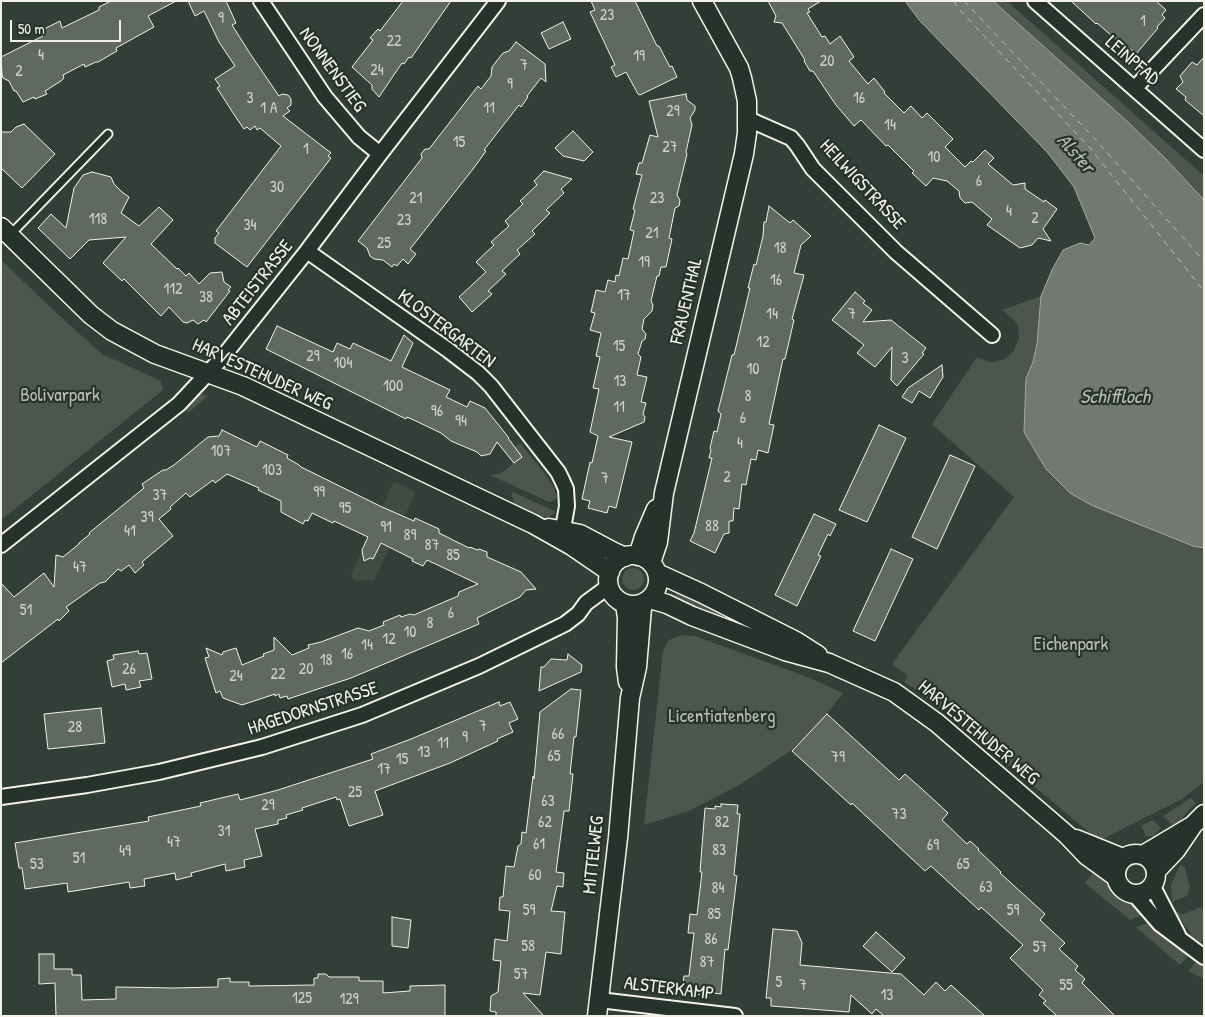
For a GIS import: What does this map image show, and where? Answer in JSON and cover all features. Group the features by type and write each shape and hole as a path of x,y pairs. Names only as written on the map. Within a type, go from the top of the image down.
{"street":[{"name":"NONNENSTIEG","path":"261,1 341,118 359,137 380,154"},
{"name":"ABTEISTRASSE","path":"1,545 179,404 222,358 307,251 498,1"},
{"path":"702,1 739,68 745,89 748,119"},
{"name":"LEINPFAD","path":"1035,1 1204,150"},
{"path":"1135,88 1204,15"},
{"name":"HEILWIGSTRASSE","path":"748,119 791,138 813,169 896,252 992,335"},
{"name":"FRAUENTHAL","path":"643,562 658,542 664,493 744,154 748,119"},
{"name":"HARVESTEHUDER WEG","path":"5,231 91,315 112,332 156,354 243,386 534,524 560,534 587,537 614,552 643,562 796,641 829,662"},
{"name":"KLOSTERGARTEN","path":"307,251 448,350 478,373 491,386 558,472 562,480 566,489 567,506 560,534"},
{"name":"HARVESTEHUDER WEG","path":"560,534 610,579 616,598 625,604 635,605 647,601 667,604 692,616 785,651 829,662 878,683 912,703 1067,835 1087,856 1116,877 1120,886 1134,894 1160,924 1204,957"},
{"path":"610,579 616,562 643,562 657,588 647,601"},
{"name":"HAGEDORNSTRASSE","path":"1,796 87,785 159,772 262,747 362,715 479,666 565,624 578,614 586,603 610,579"},
{"name":"MITTELWEG","path":"598,1008 618,838 630,698 637,667 642,608 647,601"},
{"name":"MITTELWEG","path":"625,604 627,618 626,667 630,698"},
{"path":"1116,877 1117,867 1123,858 1133,854 1143,855 1198,820"},
{"path":"1134,894 1144,892 1198,820"},
{"name":"HARVESTEHUDER WEG","path":"1067,835 1123,858"},
{"name":"HARVESTEHUDER WEG","path":"1143,855 1151,861 1154,878 1182,942"},
{"name":"ALSTERKAMP","path":"598,1008 735,1016"}],"lane":[{"path":"5,231 108,134"}],"shaded area":[{"path":"394,481 416,492 374,580 355,581 351,574"}],"green space":[{"path":"993,1 1007,1 1204,176 1204,200 1129,123"},
{"name":"Bolivarpark","path":"1,260 102,354 161,381 163,390 1,520"},
{"name":"Eichenpark","path":"1041,296 1037,344 1033,362 1026,378 1111,513 1193,546 1204,548 1204,782 1182,799 1099,841 935,703 904,682 908,676 892,664 1014,497 932,424 977,357 994,362 1005,359 1013,352 1019,338 1018,326 1002,310"},
{"path":"198,393 208,396 188,413 184,406"},
{"path":"520,443 553,486 557,497 555,500 549,502 490,475 499,474 512,464 515,447"},
{"path":"511,491 556,512 547,518 534,516 515,506"},
{"path":"633,568 641,571 644,579 641,587 633,590 625,587 622,579 625,571"},
{"path":"678,588 786,642 673,600"},
{"name":"Licentiatenberg","path":"682,635 695,636 810,678 843,693 826,715 790,751 741,784 689,811 644,825 663,651 669,640"},
{"path":"1191,798 1196,803 1175,828 1163,816"},
{"path":"1153,820 1161,828 1153,836 1146,836 1141,826"},
{"path":"1180,865 1185,868 1190,888 1187,896 1172,902 1171,885"},
{"path":"1096,868 1105,877 1115,893 1136,906 1143,915 1130,920 1085,883"},
{"path":"1201,907 1204,910 1204,938 1199,945 1193,940 1190,932 1175,913 1178,911 1181,915"},
{"path":"1150,922 1161,934 1188,956 1180,965 1136,927"},
{"path":"1197,961 1204,966 1204,979 1188,971"}],"water":[{"name":"Schiffloch","path":"905,1 993,1 1129,123 1204,200 1204,548 1193,546 1091,505 1070,493 1046,469 1024,432 1026,378 1033,362 1037,344 1041,296 1063,250 1080,243 1089,245 1095,238 1074,187 1047,152 919,20"}],"building":[{"path":"111,1 176,1 148,16 154,27 116,48 117,51 98,62 85,67 84,64 63,75 64,78 61,81 45,91 47,94 23,102 9,81 3,78 1,57 43,36 40,31 60,21 62,28 99,10 99,7"},
{"path":"188,1 226,1 236,23 232,25 251,55 279,96 282,94 288,95 291,99 291,105 287,108 290,111 283,116 331,153 328,156 331,158 247,267 215,243 215,238 219,233 216,231 281,146 260,128 257,130 255,126 250,130 247,127 244,129 217,88 220,86 215,79 235,66 219,42 204,11 195,16"},
{"path":"403,1 451,1 411,58 409,57 404,64 402,63 379,97 372,89 372,85 352,67 373,40 370,38 378,29 380,31"},
{"path":"591,1 635,1 657,46 659,46 670,67 672,66 677,77 640,95 626,72 616,77 611,67 615,65 590,12 595,10"},
{"path":"768,1 821,1 808,9 810,12 807,13 822,37 825,36 830,44 840,36 854,57 849,61 868,84 874,78 884,93 904,113 911,106 922,118 927,113 953,139 945,147 965,167 985,150 994,158 988,164 1013,185 1025,183 1025,189 1057,209 1043,229 1051,241 1038,238 1032,245 1020,248 987,225 992,219 972,202 965,203 960,198 959,191 947,181 933,178 926,186 912,173 914,171 861,120 854,126 836,105 813,71 810,71 782,23 774,22 776,16"},
{"path":"1071,1 1156,1 1166,10 1162,15 1165,18 1136,54 1124,43 1119,42 1096,24"},
{"path":"563,22 571,39 549,49 541,33"},
{"path":"516,42 545,64 546,82 541,78 521,107 519,105 484,150 486,151 473,169 410,249 416,254 408,264 403,259 397,266 394,264 392,267 383,260 374,259 370,256 367,248 358,241 422,158 421,154 425,149 429,149 478,86 481,89 491,76 492,67 503,53 509,51"},
{"path":"1204,57 1204,116 1185,100 1186,97 1176,89 1183,82 1180,76 1192,62 1197,65"},
{"path":"686,94 687,100 695,106 695,110 690,118 692,125 677,195 680,200 679,206 675,208 669,238 672,239 666,267 661,267 659,276 657,276 651,301 653,305 652,311 644,319 642,329 646,334 638,354 641,357 637,375 647,377 641,402 646,403 643,414 645,417 644,422 609,437 632,442 616,508 609,506 607,513 588,508 590,501 582,499 598,436 590,432 599,389 593,388 600,357 596,356 601,333 590,330 595,313 591,312 596,290 605,292 608,280 615,282 616,275 619,276 623,258 628,259 634,231 630,230 635,210 633,209 642,175 636,174 639,163 642,163 650,135 658,137 649,101"},
{"path":"24,124 55,154 22,188 1,168 1,132 11,132 16,127"},
{"path":"573,131 593,152 584,161 563,156 555,148"},
{"path":"544,171 572,179 561,189 564,193 546,210 550,213 532,231 535,234 517,250 520,254 502,271 506,274 488,291 492,294 472,312 459,297 486,272 476,262 494,245 491,242 509,226 505,221 523,204 520,201 537,185 534,181"},
{"path":"92,172 111,177 114,184 129,197 121,213 139,226 159,207 173,220 151,244 186,276 189,273 199,284 210,273 222,272 224,282 231,287 228,290 230,291 206,322 204,320 198,324 193,320 187,323 183,322 169,307 161,316 124,279 122,281 103,263 126,237 89,240 70,259 38,228 51,214 66,228 74,188 83,175"},
{"path":"769,206 790,223 793,220 811,236 801,245 794,273 804,275 792,319 794,320 785,359 783,359 769,424 774,425 768,453 758,450 756,460 751,459 746,485 742,484 739,509 734,508 733,521 729,521 729,533 724,534 715,553 690,541 694,533 712,458 709,458 710,448 714,431 717,432 721,414 718,411 732,355 734,355 750,288 748,288 754,264 756,265"},
{"path":"855,292 865,301 863,303 872,310 863,322 891,320 926,348 922,353 924,354 897,386 891,380 892,347 875,367 857,353 864,345 832,320"},
{"path":"277,326 333,352 337,343 350,349 353,343 391,361 404,335 413,343 402,367 450,390 446,397 467,407 470,401 485,408 522,457 514,463 497,442 490,454 481,456 477,452 451,441 441,433 407,417 406,419 266,349"},
{"path":"942,365 943,377 930,398 919,391 912,403 902,397 908,388"},
{"path":"879,425 906,438 867,522 839,510"},
{"path":"222,430 257,447 260,441 288,455 287,458 301,467 382,507 414,521 415,518 439,529 439,533 469,548 487,552 487,557 521,572 536,589 526,590 520,597 477,618 479,624 351,678 288,699 287,696 280,698 279,694 275,696 275,694 242,705 223,698 220,691 216,693 205,658 209,657 206,648 222,655 223,652 236,648 242,665 274,650 274,637 292,655 309,648 308,645 358,628 369,631 384,625 383,622 400,615 401,617 410,614 414,615 458,596 459,592 478,584 427,560 423,566 381,543 373,559 370,558 364,561 362,550 368,537 312,513 308,521 305,520 303,524 281,512 281,501 258,490 259,488 227,474 215,483 213,480 190,497 186,493 170,507 171,509 159,519 173,536 142,562 144,565 135,573 129,565 121,571 118,569 105,582 100,583 66,607 69,611 59,621 58,619 1,663 1,583 14,597 44,573 54,587 56,555 63,557 144,488 142,484 174,465 208,437 219,436"},
{"path":"950,455 975,466 937,549 912,537"},
{"path":"814,514 836,524 830,536 828,534 818,555 821,556 797,606 775,595"},
{"path":"891,549 913,559 875,641 853,631"},
{"path":"138,651 139,654 147,653 152,679 139,681 141,687 126,690 125,684 112,687 107,661 114,659 113,655"},
{"path":"568,654 582,665 581,672 539,691 541,667 544,667 551,659 567,660"},
{"path":"571,689 581,690 570,774 573,774 569,811 564,811 556,872 564,873 563,887 557,886 551,911 565,912 561,954 546,952 540,995 523,993 544,1016 496,1016 496,1012 490,1011 491,996 498,992 501,961 493,960 495,939 507,941 510,911 499,910 500,897 503,897 506,866 514,867 518,846 521,844 522,832 526,833 533,776 534,779 540,712"},
{"path":"499,702 500,706 510,702 518,719 509,723 513,732 450,763 375,791 383,815 349,826 340,799 337,800 336,797 286,815 287,818 278,820 278,824 255,829 262,856 244,860 245,867 226,871 225,864 191,873 192,876 176,880 175,873 144,879 145,886 130,888 129,882 68,892 67,883 25,889 22,868 19,868 15,843 149,821 148,817 201,806 200,803 238,794 240,800 278,790 373,759 371,754"},
{"path":"101,708 105,743 48,749 44,714"},
{"path":"827,714 899,780 905,774 922,789 948,813 942,820 967,844 970,841 979,849 1000,873 1045,914 1040,920 1065,943 1059,949 1078,966 1075,970 1085,979 1082,983 1115,1016 1057,1016 1043,1003 1046,1001 1039,995 1043,990 1010,958 1023,945 981,907 979,910 931,866 925,871 852,803 851,805 792,751"},
{"path":"721,804 738,805 737,814 740,814 734,875 737,876 728,950 725,949 721,994 707,992 706,995 682,993 684,976 689,976 694,933 688,933 690,914 697,915 702,872 700,872 705,808 715,809 715,806 721,807"},
{"path":"392,917 411,920 408,948 392,946"},
{"path":"773,929 797,931 802,943 800,965 901,974 924,995 936,982 945,991 951,985 985,1016 884,1016 876,1009 872,1014 851,995 849,1012 771,1006 771,998 766,998"},
{"path":"876,932 905,958 892,972 863,946"},
{"path":"39,954 54,954 54,969 72,969 72,975 81,975 82,1000 116,999 116,987 218,987 218,979 230,978 230,982 249,982 249,986 314,985 314,978 318,978 318,974 326,974 329,977 359,977 359,981 383,981 383,993 410,991 410,986 445,985 445,1016 56,1016 55,983 39,984"}],"ferry route":[{"path":"954,1 957,7 1090,148 1204,291"},
{"path":"964,1 1094,138 1204,261"}],"water label":[{"name":"Alster","path":"1075,154"}]}
